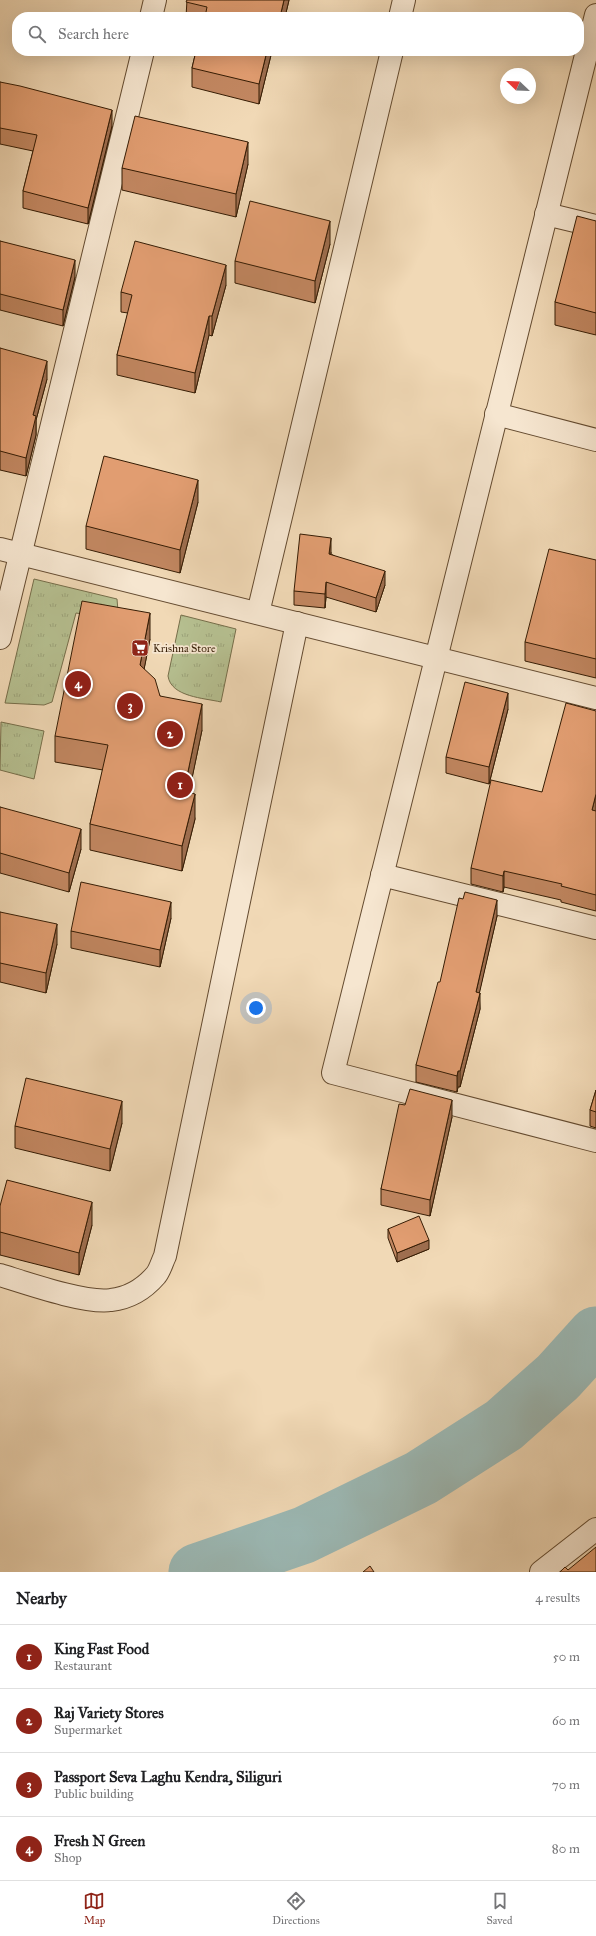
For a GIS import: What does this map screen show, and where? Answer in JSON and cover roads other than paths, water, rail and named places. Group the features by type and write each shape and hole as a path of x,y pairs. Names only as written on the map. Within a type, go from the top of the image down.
{"street":[{"path":"152,12 156,0"},
{"path":"401,12 404,0"},
{"path":"596,14 333,1073 596,1141"},
{"path":"0,638 10,552 142,56"},
{"path":"258,613 391,56"},
{"path":"546,214 596,226"},
{"path":"496,414 596,440"},
{"path":"10,552 596,698"},
{"path":"0,1275 70,1295 109,1300 126,1297 144,1288 157,1274 165,1256 297,623"},
{"path":"382,874 596,928"},
{"path":"541,1572 596,1529"}],"waterway":[{"path":"197,1572 304,1535 421,1478 504,1425 558,1377 596,1335"}],"place":[{"name":"Krishna Store","path":"140,648"},
{"name":"Fresh N Green","path":"78,684"},
{"name":"Passport Seva Laghu Kendra, Siliguri","path":"130,706"},
{"name":"Raj Variety Stores","path":"170,734"},
{"name":"King Fast Food","path":"180,785"}]}
